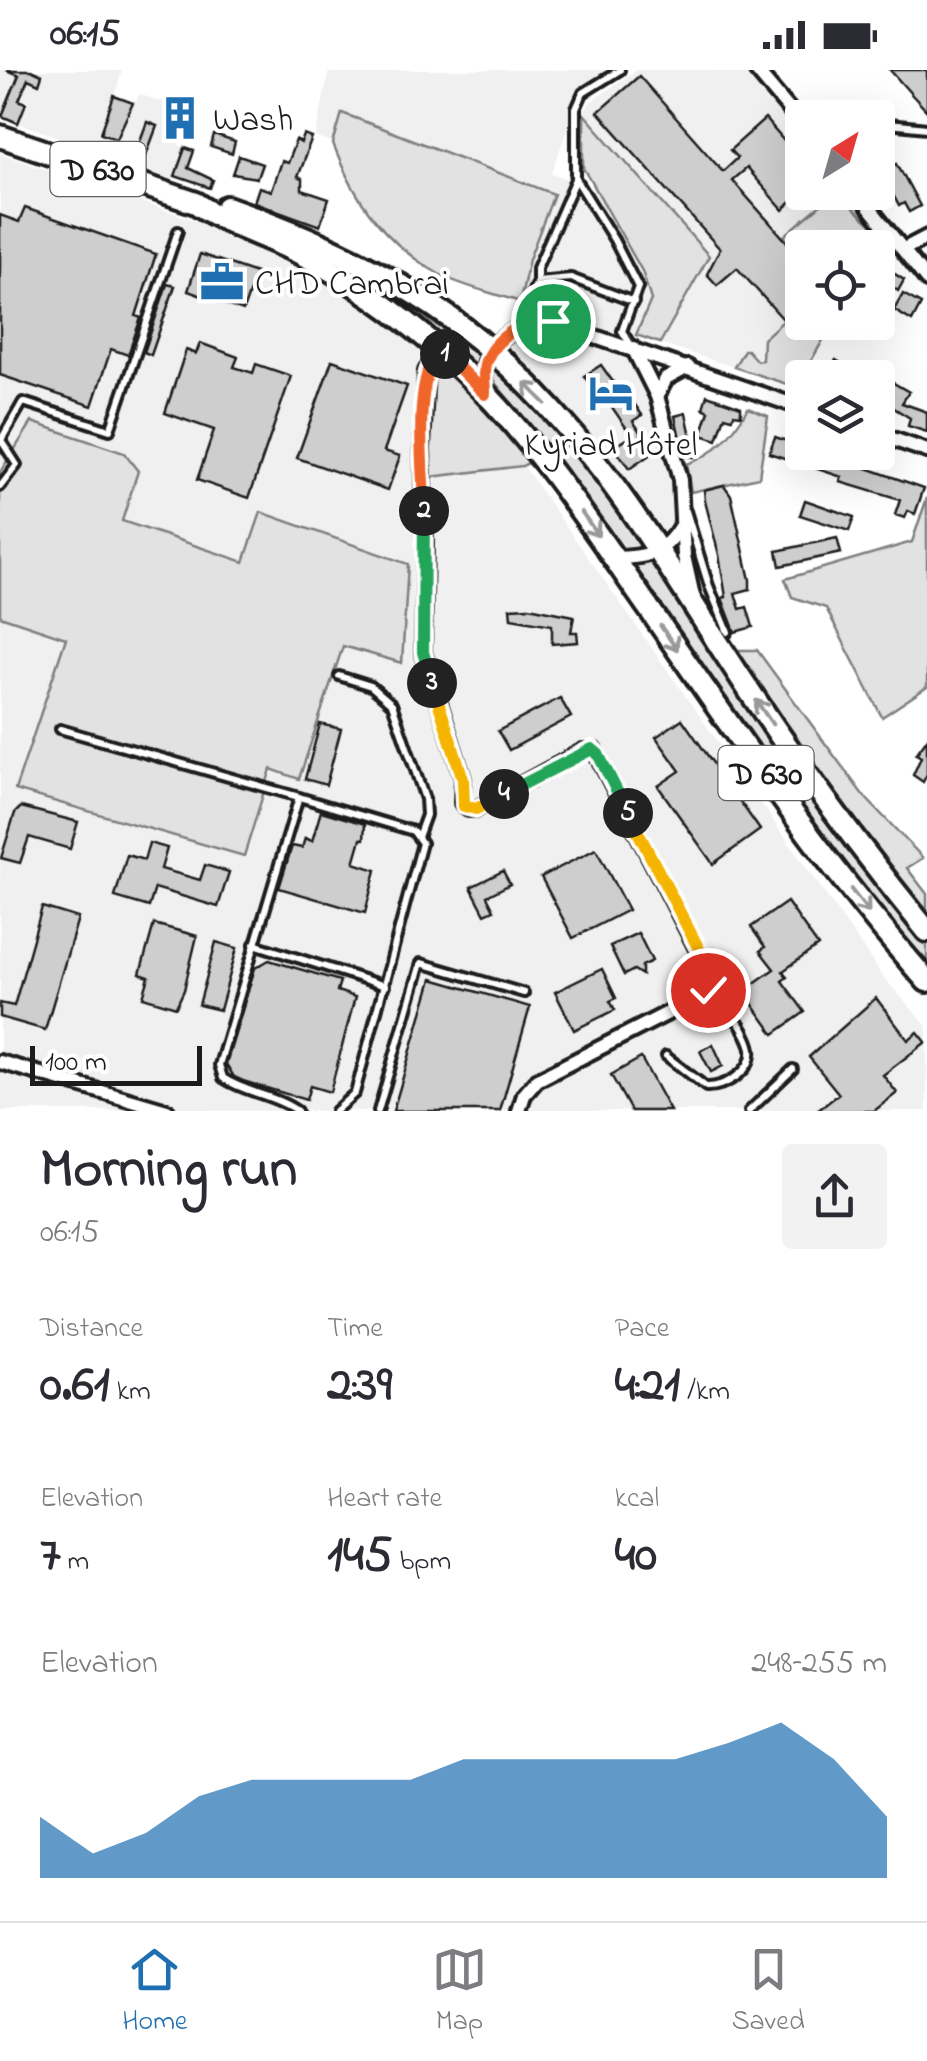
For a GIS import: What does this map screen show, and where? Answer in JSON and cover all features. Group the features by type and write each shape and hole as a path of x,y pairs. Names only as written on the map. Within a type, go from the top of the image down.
{"main road":[{"name":"D 630","path":"0,136 196,203 335,273 440,349 544,462 832,864 927,981"},
{"name":"D 630","path":"196,203 219,204 327,244 390,279 465,330 498,344 587,449 661,550 803,769 927,931"},
{"path":"335,273 359,274 423,313 465,330"}],"street":[{"path":"756,70 785,105"},
{"path":"873,210 927,280"},
{"path":"904,249 927,237"},
{"path":"485,394 484,363 498,344 537,320 558,322 785,402"},
{"path":"633,348 657,396 680,480 681,525 694,604"},
{"path":"440,349 426,370 422,448 423,652 463,779 462,803 468,809 481,807 583,751 595,751 712,974 708,990 537,1080 527,1090 519,1111"},
{"path":"657,396 666,379 688,366"},
{"path":"895,440 927,451"},
{"path":"614,558 648,556 661,550 681,525"},
{"path":"0,1062 168,1111"}],"lane":[{"path":"518,329 537,281 537,268 576,178 576,109 583,93 620,70"},
{"path":"895,125 927,128"},
{"path":"576,178 638,287 622,331 633,348"},
{"path":"0,487 17,465 1,440 24,402 110,430 178,232"},
{"path":"537,281 570,278 634,302"},
{"path":"682,501 728,632"},
{"path":"339,676 371,686 392,704 424,799 426,815 418,837"},
{"path":"60,729 413,830 422,843 420,855 385,986 355,1093 335,1111"},
{"path":"296,1111 232,1084 222,1078 219,1065 299,797"},
{"path":"254,944 385,986"},
{"path":"378,1111 420,964 524,993"},
{"path":"666,1056 706,1087 724,1084 745,1068 751,1055 749,1044 724,1001 708,990"},
{"path":"749,1111 792,1069"}],"shaded area":[{"path":"0,70 122,70 115,96 135,104 139,94 191,107 178,145 185,148 170,184 92,157 95,149 0,117"},
{"path":"329,70 606,70 581,88 552,173 594,189 584,168 584,114 590,102 636,70 743,70 785,119 785,210 855,210 876,230 785,230 785,340 823,340 812,360 785,360 785,383 637,336 660,384 687,489 687,528 668,550 499,351 519,302 440,274 375,222 358,200 333,144 316,137"},
{"path":"342,113 554,194 529,259 520,302 439,274 387,234 351,183 333,144"},
{"path":"584,114 709,256 660,343 636,335 651,300 642,271 584,168"},
{"path":"0,153 196,221 293,265 351,297 416,347 487,414 884,978 927,1026 927,1111 0,1111"},
{"path":"815,210 855,210 877,230 791,230"},
{"path":"365,281 475,349 480,357 479,378"},
{"path":"785,319 785,340 823,340 812,360 785,360 785,383 734,367 744,350 757,361 762,360 763,339"},
{"path":"438,361 489,407 531,462 430,477 430,385"},
{"path":"491,363 593,466 650,552 619,548 553,454 492,379"},
{"path":"748,408 768,416 759,477 691,492 686,464 722,442"},
{"path":"32,422 124,453 138,471 122,521 244,562 261,512 408,564 402,663 343,646 299,779 271,769 244,856 15,790 66,638 0,616 0,472"},
{"path":"927,498 927,687 882,717 826,608 792,597 785,579 912,542"},
{"path":"656,562 875,876 927,941 927,971 847,874 629,564"},
{"path":"735,650 757,650 863,795 923,858 907,868 927,894 927,914 813,766"}],"building":[{"path":"6,70 31,70 42,75 39,84 28,79 19,100 26,103 18,123 2,116 19,75"},
{"path":"890,70 927,70 927,111 912,95"},
{"path":"639,76 723,171 737,158 730,150 765,119 785,142 785,208 746,168 732,180 785,240 783,319 737,268 717,285 707,274 720,249 598,112"},
{"path":"114,96 133,103 117,138 101,133"},
{"name":"Wash","path":"176,107 189,112 184,128 170,123"},
{"path":"147,122 157,126 145,158 135,154"},
{"path":"214,135 235,142 232,154 211,147"},
{"path":"304,135 312,138 297,177 302,179 302,190 329,199 320,226 254,202 259,187 271,191 281,161 287,163 296,140 301,143"},
{"path":"185,148 194,151 188,168 213,180 210,188 175,176"},
{"path":"239,156 262,164 257,178 233,174"},
{"path":"895,164 920,206 909,212 895,198"},
{"path":"25,208 156,254 128,355 111,349 92,406 0,375 0,215 19,222"},
{"name":"CHD Cambrai","path":"200,254 256,273 243,311 188,291"},
{"path":"895,274 904,280 898,291 895,289"},
{"path":"167,284 175,286 151,355 144,352"},
{"path":"903,294 921,304 912,321 895,308"},
{"path":"200,343 238,357 234,367 253,373 256,364 291,376 249,498 197,480 214,430 165,413 186,350 196,354"},
{"path":"332,360 407,386 384,451 400,456 388,490 297,458"},
{"path":"601,365 642,415 633,421 654,452 629,469 614,447 632,436 605,397 601,400 584,376"},
{"path":"895,384 909,392 902,403 927,412 927,432 908,426 910,418 895,409"},
{"path":"707,395 741,407 741,415 725,416 717,440 701,435 709,411 703,408"},
{"path":"686,413 694,457 684,456 675,416"},
{"path":"775,437 785,440 785,458 769,453"},
{"path":"821,470 872,470 924,488 915,514 908,511 905,518 895,515 900,500 840,482 842,477"},
{"path":"724,485 731,495 750,580 750,589 735,593 740,609 747,607 753,627 735,632 722,598 726,597 719,555 704,490"},
{"path":"805,500 854,517 849,531 800,515"},
{"path":"837,538 841,553 780,566 777,551"},
{"path":"529,607 574,616 571,632 577,632 578,642 552,644 552,625 511,618 510,608"},
{"path":"560,698 571,717 509,750 498,731"},
{"path":"682,719 760,830 713,864 658,786 680,771 656,737"},
{"path":"320,724 341,729 326,785 305,779"},
{"path":"927,739 927,774 923,782 913,775 921,757 916,754"},
{"path":"21,807 78,822 70,849 29,837 20,863 1,858 15,813"},
{"path":"321,811 365,824 364,839 354,863 376,870 365,913 279,888 292,846 302,848 305,838 312,841"},
{"path":"149,843 167,848 161,869 200,880 205,865 229,872 218,907 155,888 149,907 115,897 127,855 144,860"},
{"path":"596,849 628,910 573,938 541,877"},
{"path":"503,871 510,884 487,896 494,910 485,914 471,887"},
{"path":"787,902 818,946 783,971 787,977 782,981 805,1012 774,1034 743,991 774,969 760,951 765,947 751,927"},
{"path":"42,907 78,918 45,1030 0,1017 0,1003 14,1006"},
{"path":"154,924 197,936 176,1007 143,997 149,977 140,974"},
{"path":"638,933 652,961 642,966 642,975 634,970 624,975 610,946"},
{"path":"216,942 237,948 220,1010 199,1005"},
{"path":"269,960 340,981 337,991 355,997 330,1092 310,1086 306,1100 234,1077 226,1064 255,968"},
{"path":"602,969 616,998 610,1001 615,1010 574,1030 555,992"},
{"path":"432,979 530,1007 500,1111 393,1111"},
{"path":"876,998 908,1040 918,1032 926,1042 883,1075 897,1093 874,1111 817,1111 839,1094 809,1057"},
{"path":"713,1044 723,1066 711,1072 700,1051"},
{"path":"641,1058 670,1111 631,1111 611,1075"}],"place":[{"name":"Wash","path":"180,118"},
{"name":"CHD Cambrai","path":"222,282"},
{"name":"Kyriad Hôtel","path":"611,393"}],"route":[{"path":"553,321 530,322 504,338 484,363 485,394 440,349 426,370 422,448 423,652 463,779 464,806 471,810 481,807 583,751 595,751 712,974 708,990"}]}
